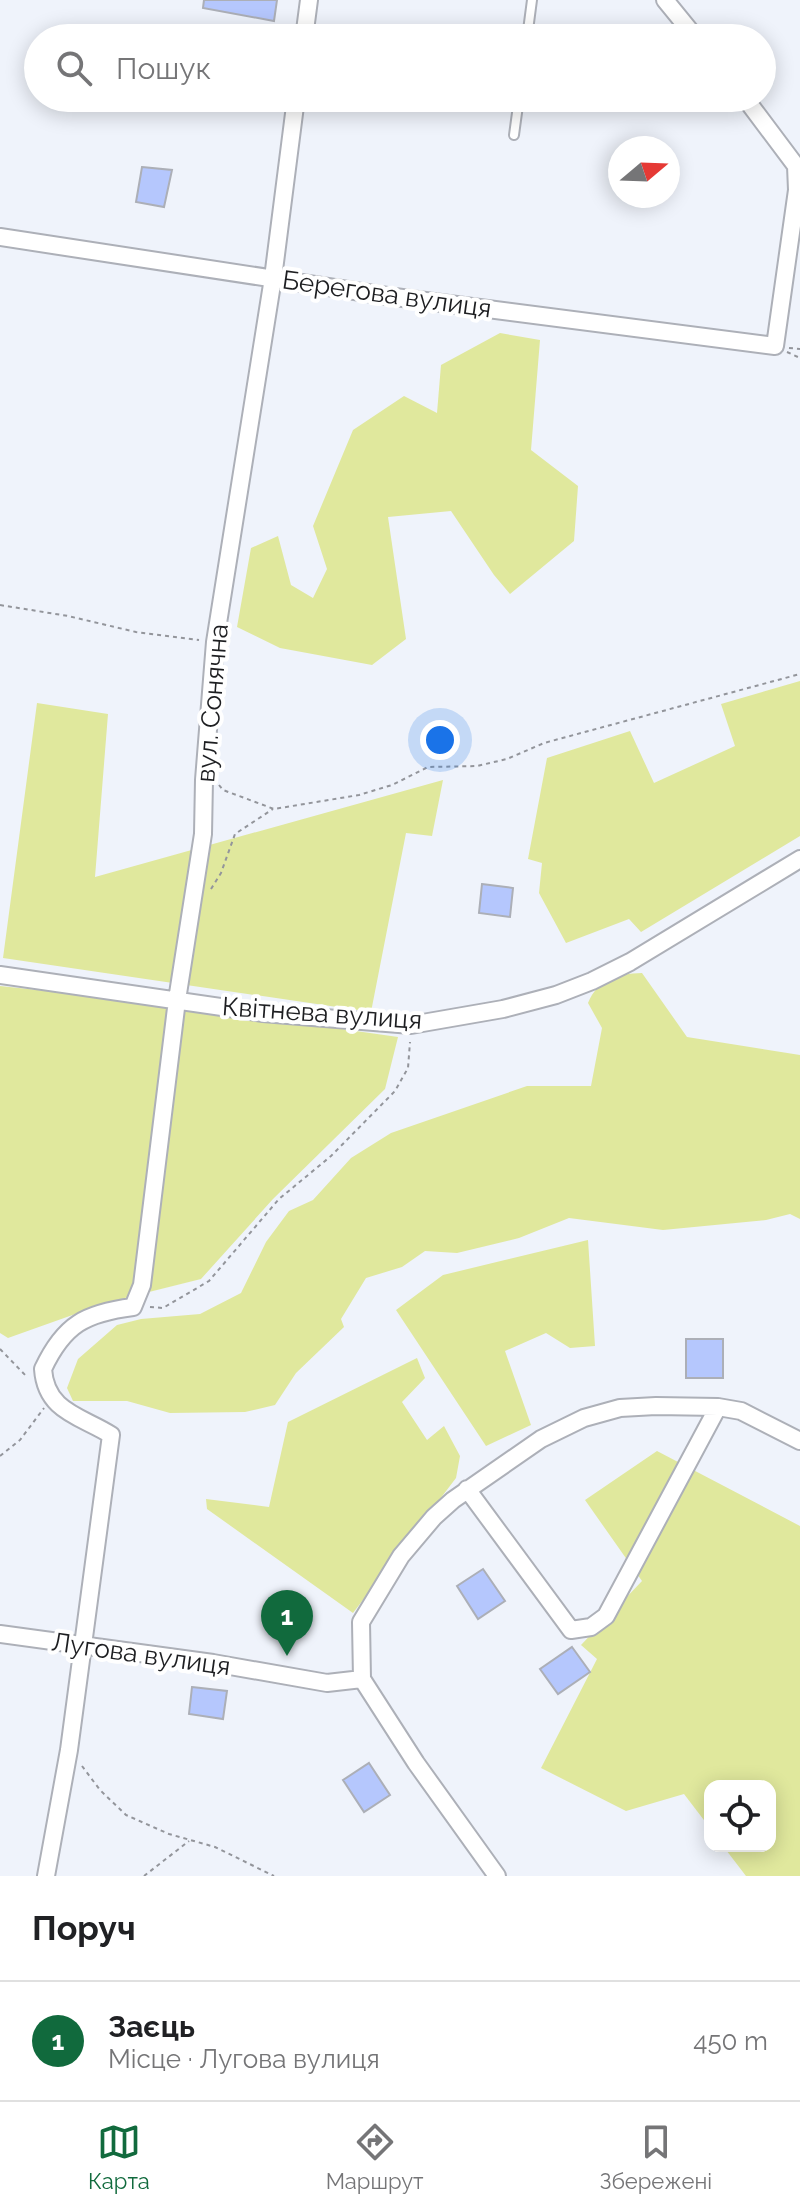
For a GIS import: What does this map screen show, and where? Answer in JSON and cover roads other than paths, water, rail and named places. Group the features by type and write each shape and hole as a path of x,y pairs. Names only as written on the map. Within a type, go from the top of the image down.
{"street":[{"path":"306,24 309,0"},
{"path":"665,0 685,24"},
{"name":"вул. Сонячна","path":"83,1646 111,1435 66,1410 48,1392 43,1369 60,1339 83,1320 101,1311 133,1307 142,1285 177,1000 203,834 215,642 273,278 294,112"},
{"name":"Берегова вулиця","path":"0,237 387,296 775,346 797,190 796,166 756,112"},
{"name":"Квітнева вулиця","path":"0,975 263,1013 411,1025 533,1002 592,981 630,962 800,859"},
{"path":"467,1489 571,1630 591,1627 606,1616 718,1407"},
{"path":"497,1876 416,1763 362,1679 361,1622 401,1556 434,1517 467,1489 541,1439 584,1418 620,1408 718,1407 741,1411 800,1441"},
{"name":"Лугова вулиця","path":"0,1634 213,1663 327,1683 362,1679"},
{"path":"46,1876 69,1750 83,1646"}],"lane":[{"path":"529,24 532,0"},
{"path":"514,135 517,112"}],"place":[{"name":"Заєць","path":"287,1656"}]}
